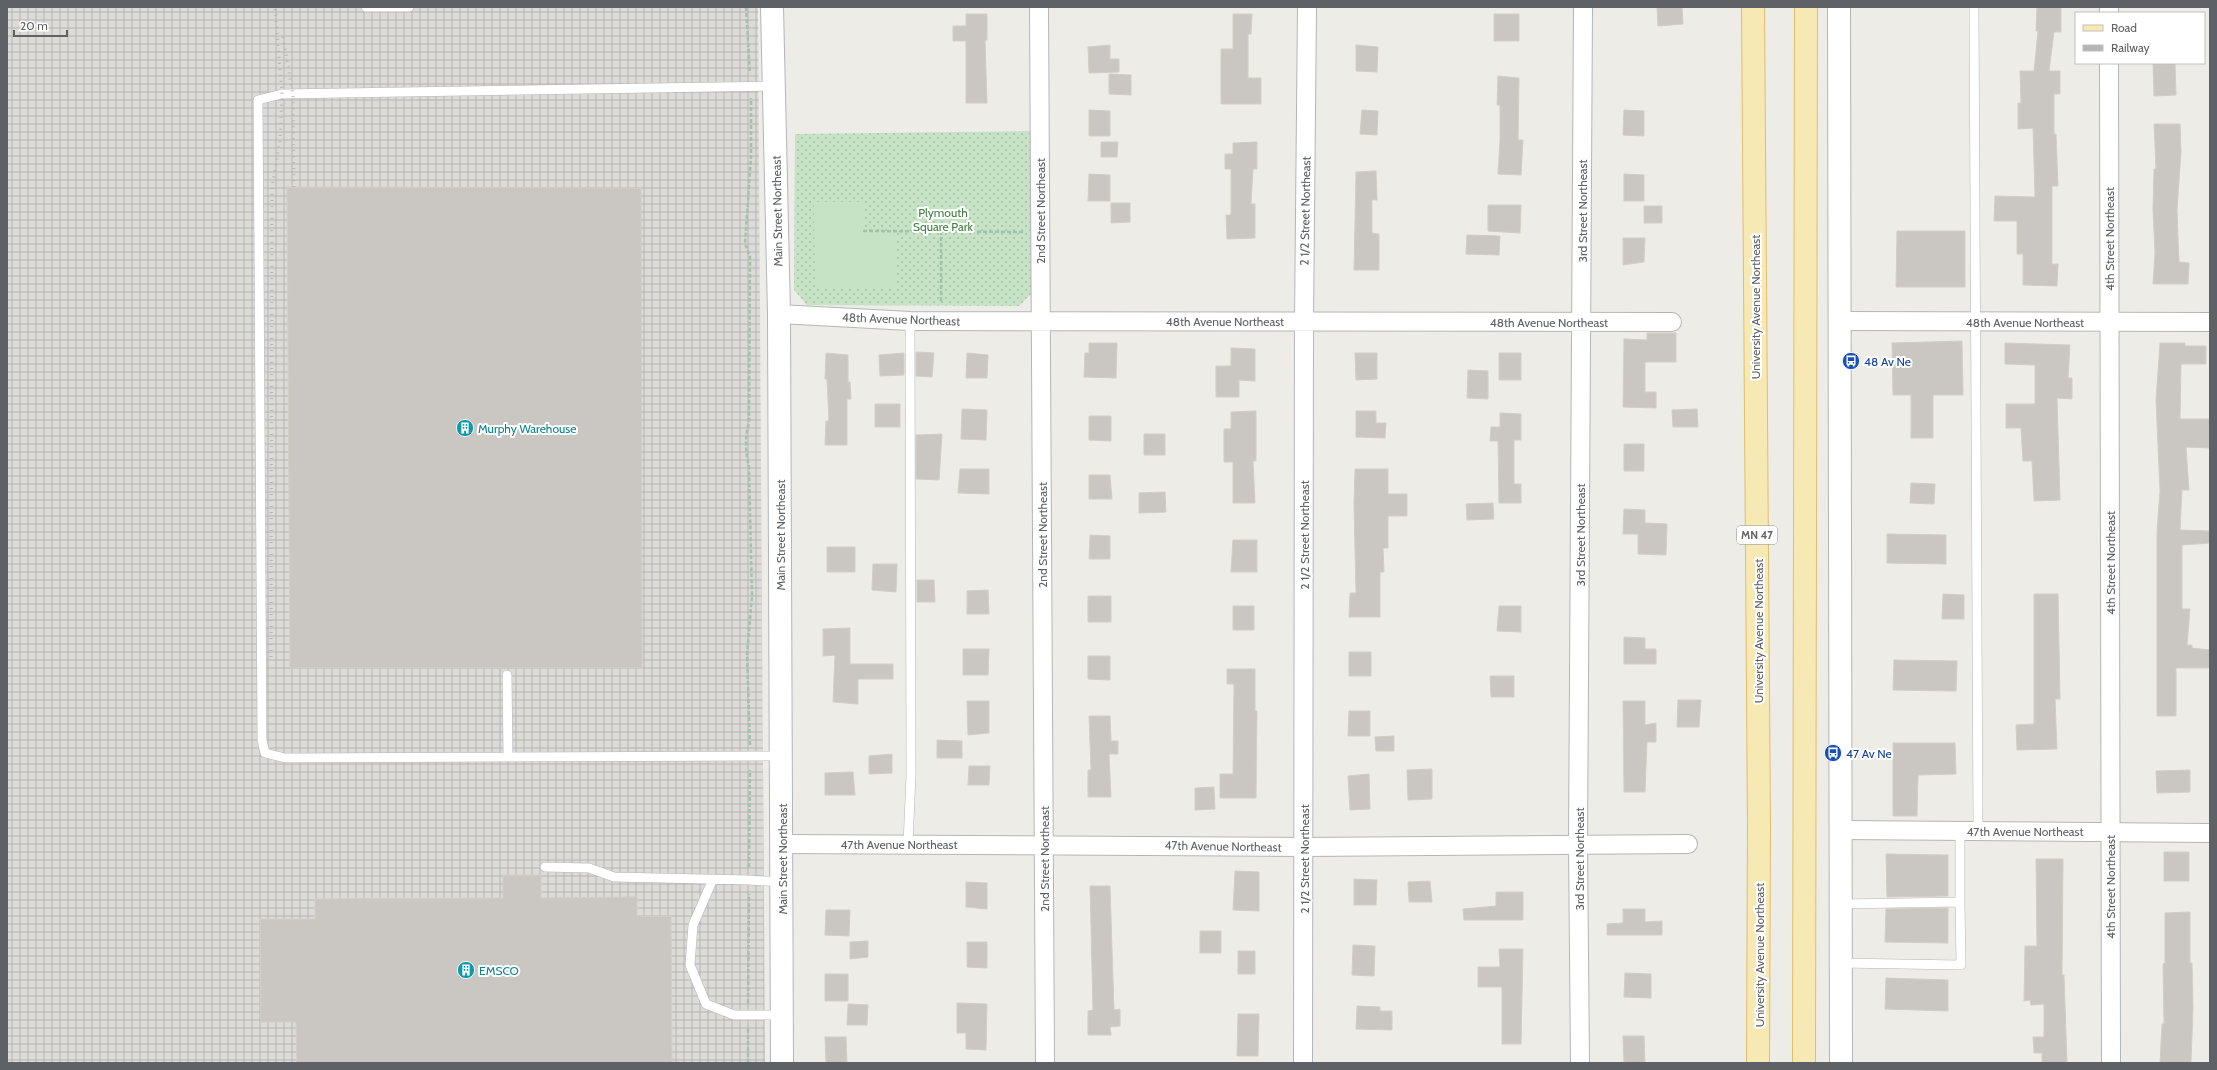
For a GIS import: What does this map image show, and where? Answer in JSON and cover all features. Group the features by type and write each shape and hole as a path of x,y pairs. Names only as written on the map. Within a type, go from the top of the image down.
{"main road":[{"name":"University Avenue Northeast","path":"1753,7 1759,827 1758,1063"},
{"path":"1804,1063 1806,7"}],"street":[{"name":"Main Street Northeast","path":"772,7 779,314 782,1063"},
{"name":"2nd Street Northeast","path":"1039,7 1045,1063"},
{"name":"2 1/2 Street Northeast","path":"1303,1063 1305,847 1304,321 1307,7"},
{"name":"3rd Street Northeast","path":"1580,1063 1578,844 1583,7"},
{"path":"1839,7 1841,1063"},
{"name":"4th Street Northeast","path":"2109,64 2111,1063"},
{"name":"48th Avenue Northeast","path":"779,314 910,322 1672,322"},
{"name":"48th Avenue Northeast","path":"1839,322 2210,322"},
{"name":"47th Avenue Northeast","path":"1841,830 2210,832"},
{"name":"47th Avenue Northeast","path":"782,844 1044,844 1305,847 1688,844"}],"lane":[{"path":"366,7 409,7"},
{"path":"1974,7 1978,830"},
{"path":"774,86 282,94 258,100 262,740 265,753 285,758 781,756"},
{"path":"908,844 911,776 910,322"},
{"path":"507,675 508,757"},
{"path":"1841,963 1961,965 1960,830"},
{"path":"545,867 589,868 614,877 782,882"},
{"path":"713,879 693,925 690,965 706,1004 734,1015 782,1015"},
{"path":"1841,904 1960,902"}],"path":[{"path":"746,7 751,86 752,137 745,243 750,257 749,423 745,436 745,448 749,468 752,588 747,654 750,756 748,1063"},
{"path":"863,230 1040,232"},
{"path":"941,231 941,306"}],"shaded area":[{"path":"7,7 758,7 765,1063 7,1063"}],"green space":[{"name":"Plymouth Square Park","path":"1031,131 1031,294 1019,306 807,305 794,290 795,134"},
{"path":"814,202 863,202 863,230 896,231 896,287 815,288"}],"building":[{"path":"1657,7 1682,7 1683,24 1658,26"},
{"path":"2037,7 2061,7 2061,32 2054,32 2049,71 2060,71 2060,94 2054,94 2054,134 2056,134 2058,186 2052,186 2052,264 2058,264 2057,286 2023,285 2023,254 2017,254 2017,221 1994,221 1995,196 2035,197 2033,128 2018,129 2018,103 2021,103 2020,71 2034,71 2038,31 2036,31"},
{"path":"966,14 987,14 987,40 985,40 987,103 966,103 966,41 953,41 953,26 966,26"},
{"path":"1233,14 1252,14 1251,34 1248,34 1248,78 1261,78 1261,104 1221,104 1221,49 1233,49"},
{"path":"1494,14 1519,14 1519,41 1494,41"},
{"path":"1110,45 1110,59 1119,59 1119,72 1089,73 1088,47"},
{"path":"1356,45 1378,47 1377,72 1356,71"},
{"path":"2153,64 2175,64 2176,95 2154,96"},
{"path":"1109,74 1131,75 1131,95 1109,94"},
{"path":"1498,76 1519,78 1518,140 1523,140 1521,175 1498,174 1500,105 1497,105"},
{"path":"1089,110 1110,111 1110,136 1089,136"},
{"path":"1362,110 1378,111 1377,135 1360,134"},
{"path":"1624,110 1644,111 1644,136 1623,135"},
{"path":"2154,124 2180,124 2181,152 2177,210 2179,262 2189,263 2188,284 2153,284 2155,253 2153,209 2154,169 2156,169"},
{"path":"1101,142 1118,142 1117,157 1101,157"},
{"path":"1257,142 1257,169 1253,169 1251,204 1255,204 1255,238 1227,239 1226,215 1231,215 1231,169 1225,169 1225,154 1233,154 1233,143"},
{"path":"1376,171 1377,200 1372,200 1372,233 1379,234 1379,270 1354,270 1356,172"},
{"path":"1089,174 1110,175 1110,201 1088,201"},
{"path":"1624,174 1644,175 1644,201 1624,201"},
{"name":"Murphy Warehouse","path":"287,187 641,188 642,668 290,668"},
{"path":"1111,203 1130,203 1130,222 1111,223"},
{"path":"1488,205 1521,205 1520,233 1488,231"},
{"path":"1644,206 1662,206 1662,223 1644,223"},
{"path":"1897,231 1965,231 1965,287 1896,287"},
{"path":"1467,235 1500,236 1499,255 1466,254"},
{"path":"1623,238 1645,238 1644,262 1623,265"},
{"path":"1647,333 1676,333 1676,362 1645,362 1645,392 1656,392 1656,408 1623,407 1624,339 1647,340"},
{"path":"1962,341 1963,395 1933,395 1933,438 1911,438 1911,395 1893,395 1892,343"},
{"path":"1089,343 1117,343 1116,378 1084,377 1085,353 1089,353"},
{"path":"2005,343 2070,345 2068,378 2072,378 2072,399 2057,398 2060,500 2034,501 2032,461 2023,461 2021,428 2006,428 2006,404 2035,404 2035,365 2005,364"},
{"path":"2160,343 2185,343 2185,346 2206,346 2206,364 2181,364 2180,419 2210,419 2210,448 2186,447 2189,490 2182,490 2180,530 2210,531 2210,543 2182,545 2182,609 2190,609 2187,645 2192,645 2192,648 2210,650 2210,668 2176,668 2176,716 2157,716 2157,531 2160,491 2156,400"},
{"path":"1231,348 1255,349 1255,381 1239,380 1239,397 1216,397 1216,366 1231,366"},
{"path":"916,352 934,353 932,377 916,376"},
{"path":"826,353 848,355 848,382 850,382 851,399 847,399 847,445 825,445 826,421 829,421 827,379 825,379"},
{"path":"904,353 904,375 880,376 879,355"},
{"path":"967,353 988,355 987,378 966,378"},
{"path":"1355,353 1377,353 1377,379 1356,380"},
{"path":"1499,353 1521,353 1521,380 1499,380"},
{"path":"1468,370 1488,371 1488,399 1467,398"},
{"path":"875,404 900,404 900,427 875,427"},
{"path":"962,409 987,410 986,440 961,439"},
{"path":"1697,409 1698,427 1673,427 1672,410"},
{"path":"1256,411 1256,461 1253,461 1255,503 1233,503 1233,462 1224,462 1224,429 1231,429 1231,412"},
{"path":"1356,411 1376,411 1376,423 1386,423 1385,438 1356,437"},
{"path":"1500,413 1521,414 1521,440 1514,440 1514,484 1521,484 1521,503 1499,503 1498,441 1490,441 1491,427 1500,427"},
{"path":"1089,416 1111,416 1111,441 1089,440"},
{"path":"942,434 939,480 916,479 916,435"},
{"path":"1144,434 1165,434 1165,455 1144,455"},
{"path":"1624,444 1644,444 1644,471 1624,471"},
{"path":"960,469 989,469 989,494 958,493"},
{"path":"1355,469 1388,469 1388,494 1407,494 1407,516 1388,516 1388,548 1383,548 1384,572 1380,572 1380,617 1349,617 1350,593 1356,593 1354,506"},
{"path":"1089,475 1110,475 1112,499 1089,499"},
{"path":"1911,483 1935,484 1934,504 1910,503"},
{"path":"1165,492 1166,512 1139,513 1139,493"},
{"path":"1493,503 1494,519 1467,520 1466,504"},
{"path":"1624,509 1645,510 1645,523 1667,524 1666,555 1638,554 1638,534 1623,534"},
{"path":"1887,534 1946,535 1946,564 1887,563"},
{"path":"1090,535 1110,536 1110,559 1089,559"},
{"path":"1233,540 1257,540 1257,572 1231,572"},
{"path":"827,547 855,547 855,572 827,572"},
{"path":"873,564 897,564 896,592 872,590"},
{"path":"917,580 934,580 935,602 917,602"},
{"path":"988,590 989,614 967,614 967,591"},
{"path":"1943,594 1964,595 1964,619 1942,619"},
{"path":"2034,594 2058,594 2060,699 2055,699 2057,749 2017,750 2016,725 2034,724"},
{"path":"1088,596 1111,596 1111,622 1088,622"},
{"path":"1233,606 1254,606 1254,630 1233,630"},
{"path":"1499,606 1521,606 1521,632 1497,631"},
{"path":"850,628 850,664 893,664 893,679 858,679 858,704 833,702 835,655 823,656 823,629"},
{"path":"1624,637 1645,638 1645,649 1656,649 1656,664 1624,664"},
{"path":"963,649 989,649 988,675 963,675"},
{"path":"1349,652 1371,652 1371,676 1349,676"},
{"path":"1088,656 1110,656 1110,680 1088,679"},
{"path":"1894,660 1957,661 1956,691 1893,690"},
{"path":"1227,669 1255,669 1255,711 1257,711 1256,798 1220,798 1220,774 1233,774 1234,684 1227,684"},
{"path":"1490,676 1514,676 1514,697 1491,697"},
{"path":"1678,700 1701,700 1699,727 1677,727"},
{"path":"967,701 989,701 989,733 968,735"},
{"path":"1623,701 1645,701 1645,725 1656,723 1656,742 1647,742 1645,792 1624,792"},
{"path":"1349,711 1370,711 1370,736 1348,736"},
{"path":"1089,716 1110,716 1111,741 1118,741 1118,754 1109,754 1111,797 1088,797 1088,770 1091,770"},
{"path":"1394,736 1394,751 1376,751 1375,737"},
{"path":"937,740 962,741 962,758 937,758"},
{"path":"1893,743 1955,743 1956,774 1918,775 1917,816 1893,816"},
{"path":"892,754 892,773 869,774 869,756"},
{"path":"969,766 990,766 989,785 968,785"},
{"path":"1432,769 1432,799 1408,800 1407,770"},
{"path":"2190,770 2190,792 2157,793 2156,771"},
{"path":"853,772 855,795 825,795 825,773"},
{"path":"1369,774 1370,809 1350,810 1348,776"},
{"path":"1214,787 1215,809 1195,810 1195,788"},
{"path":"2164,852 2189,852 2189,881 2164,881"},
{"path":"1886,854 1948,855 1948,896 1887,897"},
{"path":"2036,859 2063,859 2062,975 2064,975 2067,1063 2042,1063 2042,1053 2034,1053 2033,1037 2044,1037 2044,1004 2031,1005 2030,1000 2024,1001 2025,946 2037,946"},
{"path":"1235,871 1259,872 1259,911 1233,910"},
{"name":"EMSCO","path":"503,875 541,875 541,898 637,897 637,916 671,916 672,1063 297,1063 296,1022 261,1022 260,919 315,919 315,899 503,898"},
{"path":"1354,879 1377,880 1376,905 1354,905"},
{"path":"1430,881 1432,902 1409,902 1408,882"},
{"path":"966,882 987,883 987,909 966,907"},
{"path":"1090,886 1110,886 1114,1010 1120,1009 1120,1026 1110,1027 1111,1035 1088,1035 1088,1011 1093,1010"},
{"path":"1496,892 1523,892 1523,920 1464,920 1463,909 1496,906"},
{"path":"1948,908 1948,943 1885,942 1886,909"},
{"path":"1623,909 1645,909 1645,922 1662,921 1662,935 1607,935 1607,924 1623,923"},
{"path":"826,910 850,910 849,936 825,935"},
{"path":"2190,912 2190,963 2192,963 2193,1007 2191,1063 2160,1063 2162,1024 2164,1024 2163,964 2165,963 2165,913"},
{"path":"1200,931 1221,931 1221,953 1200,953"},
{"path":"868,941 868,957 850,959 850,942"},
{"path":"967,942 987,942 987,968 967,967"},
{"path":"1353,945 1375,946 1374,976 1352,975"},
{"path":"1499,949 1523,949 1521,1044 1502,1044 1502,987 1478,987 1478,967 1500,967"},
{"path":"1238,951 1255,951 1255,974 1238,974"},
{"path":"1625,973 1651,974 1651,998 1624,997"},
{"path":"825,974 848,974 848,1001 825,1001"},
{"path":"1886,978 1948,980 1948,1011 1885,1009"},
{"path":"957,1003 987,1004 986,1050 966,1049 966,1033 957,1033"},
{"path":"848,1004 868,1005 867,1025 847,1025"},
{"path":"1357,1006 1380,1007 1380,1011 1392,1011 1392,1030 1356,1029"},
{"path":"1238,1014 1259,1014 1258,1056 1237,1056"},
{"path":"1623,1036 1644,1036 1645,1063 1624,1063"},
{"path":"825,1037 846,1037 847,1063 826,1063"}],"railway":[{"path":"271,657 272,187 280,141 282,94 275,7"},
{"path":"283,37 293,95 294,187"}],"place":[{"name":"48 Av Ne","path":"1851,361"},
{"name":"Murphy Warehouse","path":"465,428"},
{"name":"47 Av Ne","path":"1833,753"},
{"name":"EMSCO","path":"466,970"}]}
